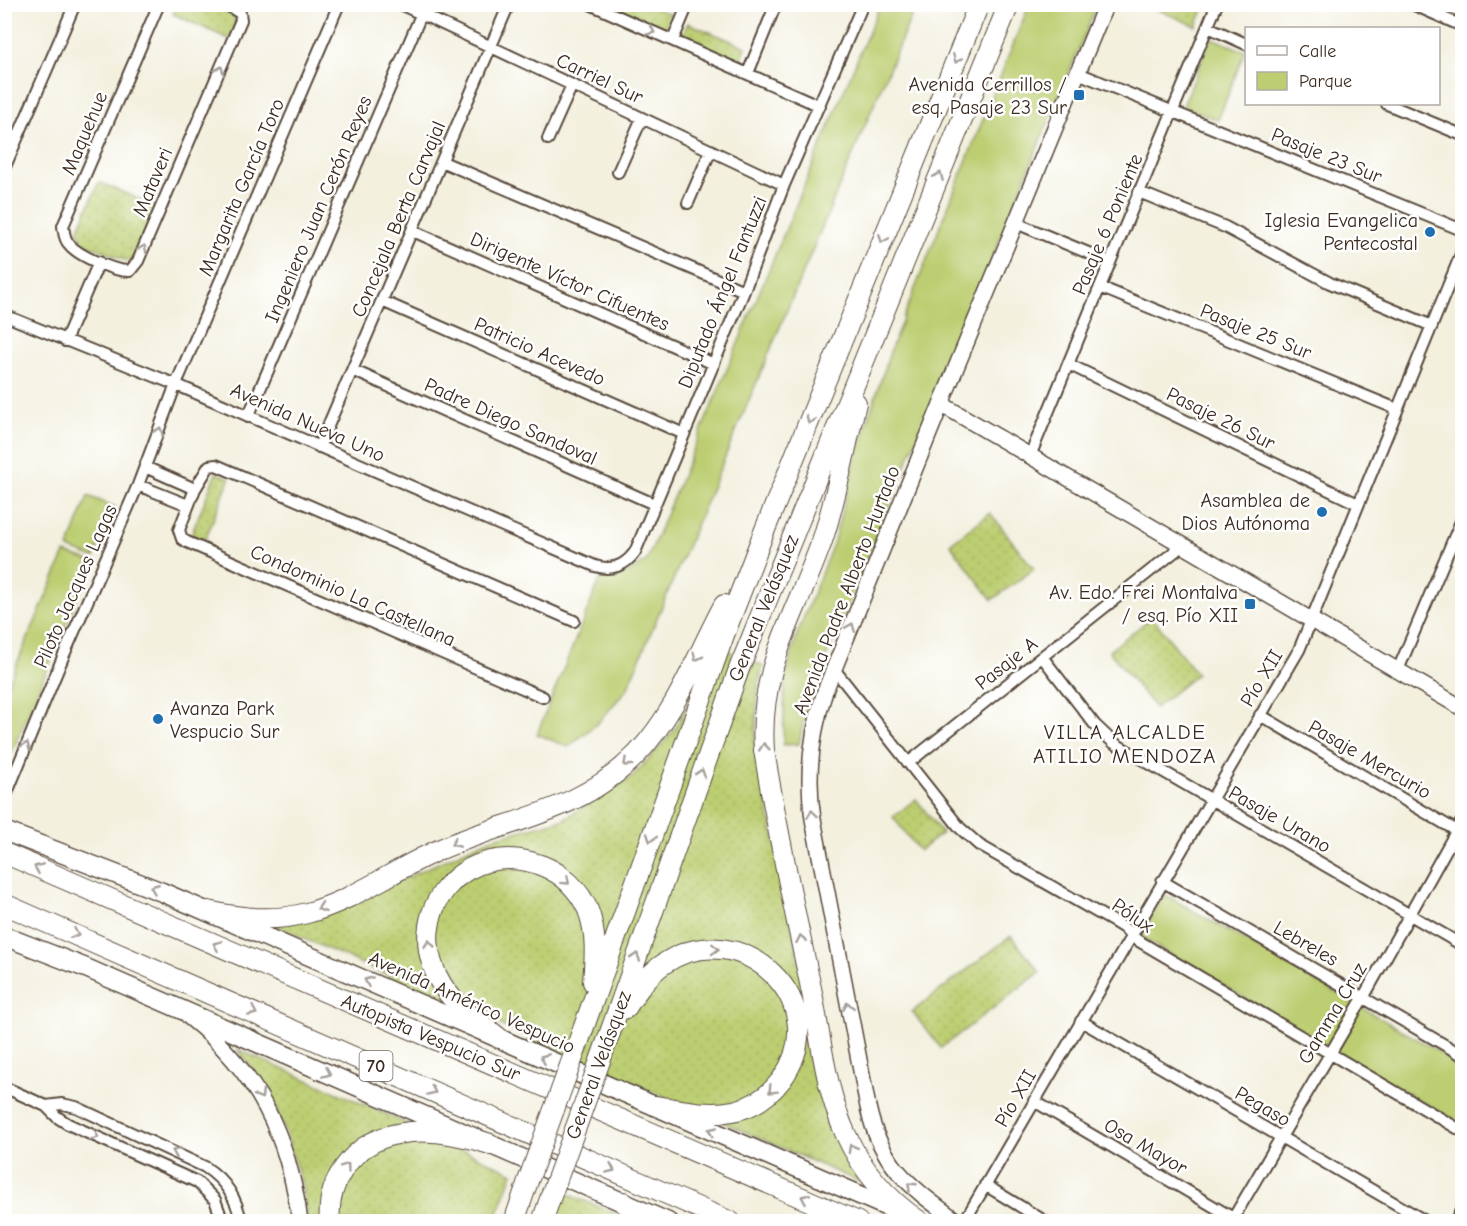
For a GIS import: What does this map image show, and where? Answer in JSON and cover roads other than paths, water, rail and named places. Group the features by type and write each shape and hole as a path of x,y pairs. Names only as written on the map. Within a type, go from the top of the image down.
{"highway":[{"name":"General Velásquez","path":"514,1221 698,704 764,532 979,4"},
{"name":"General Velásquez","path":"542,1221 726,701 1009,4"},
{"path":"877,327 827,526 771,669 764,704 763,739 817,1021 841,1125 869,1174 898,1205 919,1221"},
{"path":"208,911 236,917 271,919 317,910 349,897 430,854 468,837 555,809 600,785 637,754 667,714 764,532"},
{"name":"Autopista Vespucio Sur","path":"4,853 858,1221"},
{"path":"499,1038 447,993 436,974 430,953 429,930 434,907 451,882 478,865 498,859 531,862 560,875 576,890 588,910 594,933 595,957 591,1008"},
{"name":"70","path":"4,904 731,1221"},
{"path":"610,1032 647,978 665,962 685,953 708,949 742,954 770,970 786,988 795,1008 797,1039 788,1068 770,1093 752,1105 724,1112 696,1112 656,1106"},
{"path":"330,1221 331,1198 342,1171 355,1155 375,1141 395,1134 415,1131 453,1134 490,1143"},
{"path":"506,1221 528,1183"},
{"path":"623,1202 650,1221"}],"main road":[{"name":"Avenida Américo Vespucio","path":"4,831 129,878 208,911 919,1221"},
{"path":"7,941 177,1008 668,1221"}],"street":[{"path":"4,169 75,4"},
{"name":"Maquehue","path":"99,262 68,244 63,226 159,4"},
{"name":"Mataveri","path":"99,262 122,271 130,271 138,261 241,20 240,13 225,4"},
{"name":"Margarita García Toro","path":"176,384 339,4"},
{"name":"Carriel Sur","path":"400,4 784,185"},
{"name":"Concejala Berta Carvajal","path":"319,447 509,4"},
{"path":"673,40 688,4"},
{"path":"748,74 776,4"},
{"name":"Diputado Ángel Fantuzzi","path":"595,566 617,567 631,557 744,291 784,185 863,4"},
{"name":"Avenida Padre Alberto Hurtado","path":"958,1221 917,1192 894,1168 879,1143 870,1119 810,801 809,766 814,730 834,669 940,404 1106,4"},
{"name":"Pasaje 6 Poniente","path":"1030,456 1217,4"},
{"path":"1412,4 1462,26"},
{"path":"595,6 820,106"},
{"name":"Ingeniero Juan Cerón Reyes","path":"248,417 421,15"},
{"path":"1208,27 1245,44"},
{"name":"Pasaje 23 Sur","path":"1078,73 1462,230"},
{"path":"548,139 572,85"},
{"path":"1389,105 1462,135"},
{"path":"618,172 642,118"},
{"path":"688,203 711,150"},
{"path":"443,162 744,291"},
{"path":"1139,192 1225,227 1330,282 1432,326"},
{"path":"1016,223 1110,262"},
{"name":"Dirigente Víctor Cifuentes","path":"413,231 714,363"},
{"name":"Pío XII","path":"964,1221 1299,650 1462,252"},
{"path":"65,341 99,262"},
{"name":"Pasaje 25 Sur","path":"1100,287 1397,410"},
{"name":"Patricio Acevedo","path":"382,301 684,434"},
{"name":"Avenida Nueva Uno","path":"4,315 176,384 595,566"},
{"name":"Pasaje 26 Sur","path":"1068,364 1358,504"},
{"name":"Padre Diego Sandoval","path":"352,370 654,504"},
{"name":"Piloto Jacques Lagas","path":"4,800 138,485 176,384"},
{"path":"940,404 1462,708"},
{"name":"Condominio La Castellana","path":"543,697 187,542 182,539 179,530 188,506 209,466 216,465 574,621"},
{"path":"145,467 195,489"},
{"path":"138,485 188,506"},
{"path":"1398,670 1462,519"},
{"name":"Pasaje A","path":"908,763 1183,545"},
{"name":"Pasaje Urano","path":"1043,658 1095,725 1108,738 1462,945"},
{"name":"Pólux","path":"834,669 969,837 1124,928 1137,940 1462,1131"},
{"name":"Pasaje Mercurio","path":"1260,715 1461,829"},
{"name":"Gamma Cruz","path":"1235,1220 1280,1137 1461,829"},
{"name":"Lebreles","path":"1162,881 1462,1056"},
{"path":"177,1008 228,1052 261,1097 285,1148 295,1187 300,1221"},
{"name":"Pegaso","path":"1081,1021 1427,1221"},
{"path":"4,1087 46,1106 68,1124 204,1187 214,1200 223,1221"},
{"name":"Osa Mayor","path":"1034,1101 1235,1220"},
{"path":"46,1106 62,1104 76,1107 196,1161 213,1172 225,1184 236,1202 241,1221"},
{"path":"190,1179 196,1161"},
{"path":"985,1185 1046,1221"},
{"path":"1455,1221 1462,1209"}],"place":[{"name":"Avenida Cerrillos / esq. Pasaje 23 Sur","path":"1079,95"},
{"name":"Iglesia Evangelica Pentecostal","path":"1430,232"},
{"name":"Asamblea de Dios Autónoma","path":"1322,512"},
{"name":"Av. Edo. Frei Montalva / esq. Pío XII","path":"1250,604"},
{"name":"Avanza Park Vespucio Sur","path":"158,719"}],"district":[{"name":"VILLA ALCALDE ATILIO MENDOZA","path":"1125,744"}]}
